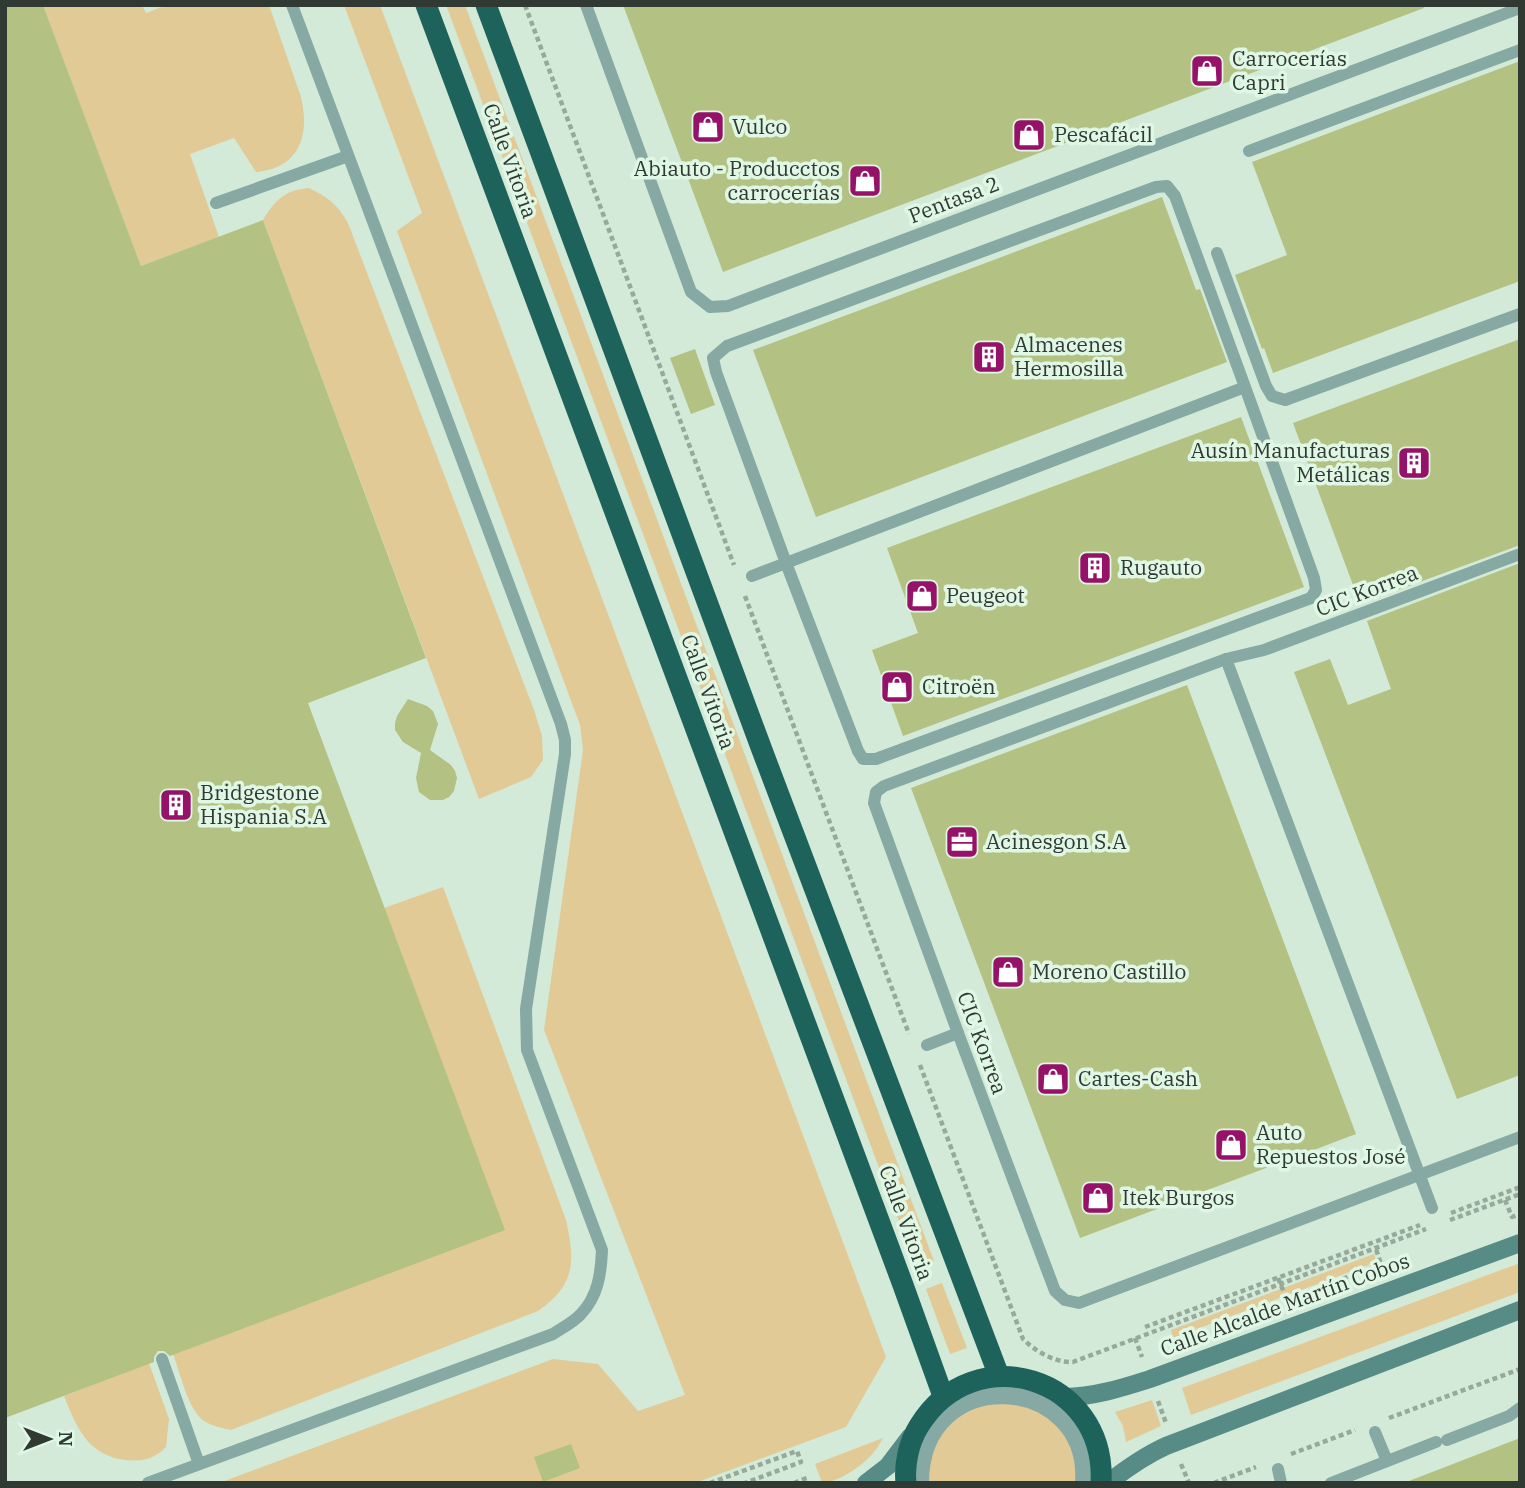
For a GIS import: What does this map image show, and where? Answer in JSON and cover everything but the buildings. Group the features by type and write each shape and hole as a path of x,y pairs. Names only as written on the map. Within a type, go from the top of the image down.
{"highway":[{"name":"Calle Vitoria","path":"426,5 943,1396"},
{"name":"Calle Vitoria","path":"486,5 762,750 999,1376"},
{"path":"906,1483 908,1453 915,1432 927,1413 943,1396 972,1381 999,1376 1022,1377 1044,1384 1076,1408 1087,1422 1100,1455 1101,1483"}],"main road":[{"name":"Calle Alcalde Martín Cobos","path":"1064,1397 1125,1388 1520,1243"},
{"path":"1108,1483 1146,1455 1174,1443 1520,1311"},
{"path":"866,1483 888,1466 915,1432"}],"street":[{"path":"920,1483 924,1452 937,1426 953,1411 972,1399 1001,1394 1016,1395 1037,1402 1065,1423 1079,1447 1084,1483"}],"lane":[{"path":"148,1483 554,1334 581,1314 597,1290 601,1266 602,1250 527,1050 526,1009 565,754 563,732 292,5"},
{"name":"Pentasa 2","path":"586,5 691,292 710,307 728,306 1520,8"},
{"path":"1249,151 1520,50"},
{"path":"216,203 348,156"},
{"path":"1167,186 1175,196 1314,578 1316,590 1311,598 876,759 863,759 786,564 713,358 727,346 1156,187 1167,186"},
{"path":"1217,253 1266,386 1272,396 1284,400 1520,314"},
{"path":"752,576 1245,387"},
{"name":"CIC Korrea","path":"1520,554 1264,650 1226,659 884,786 876,792 874,803 1055,1291 1065,1300 1079,1303 1520,1137"},
{"path":"1226,659 1432,1208"},
{"path":"927,1045 958,1033"},
{"path":"162,1359 200,1464"},
{"path":"1331,1483 1509,1416 1520,1408"},
{"path":"1375,1432 1387,1461"},
{"path":"1278,1469 1281,1483"}],"path":[{"path":"525,5 734,568"},
{"path":"744,594 910,1037"},
{"path":"919,1063 1023,1339 1032,1349 1058,1360 1073,1362 1280,1284 1423,1223"},
{"path":"1504,1197 1520,1188"},
{"path":"1448,1217 1520,1194"},
{"path":"1504,1197 1511,1217 1520,1214"},
{"path":"1146,1327 1278,1278 1438,1224"},
{"path":"1334,1282 1381,1264 1374,1245"},
{"path":"1278,1278 1287,1300 1298,1295"},
{"path":"1150,1379 1174,1443"},
{"path":"710,1483 797,1451 801,1462 745,1483"},
{"path":"794,1483 807,1478"}],"shaded area":[{"path":"43,5 142,5 146,13 167,5 269,5 301,97 304,124 298,147 292,157 283,164 256,172 234,138 190,154 219,237 141,266"},
{"path":"344,5 380,5 886,1357 846,1427 695,1483 219,1483 553,1359 598,1364 638,1411 685,1395 544,1030 583,750 580,725 397,231 422,213"},
{"path":"446,5 465,5 934,1261 916,1267"},
{"path":"309,188 332,202 348,223 542,736 543,760 531,777 479,799 263,220 282,197 293,191"},
{"path":"443,887 566,1220 571,1260 566,1282 560,1292 538,1311 231,1430 210,1424 198,1416 193,1408 173,1354 384,908"},
{"path":"1374,1254 1376,1262 1173,1338 1171,1330"},
{"path":"1520,1263 1520,1292 1191,1415 1182,1388"},
{"path":"942,1283 967,1348 950,1354 926,1289"},
{"path":"149,1363 169,1419 166,1447 153,1457 138,1460 126,1460 102,1453 79,1429 64,1396"},
{"path":"1152,1400 1161,1426 1126,1442 1123,1426 1115,1412"},
{"path":"995,1401 1027,1405 1055,1422 1074,1449 1078,1483 927,1483 928,1466 940,1435 963,1411"},
{"path":"883,1438 869,1458 857,1468 835,1480 822,1483 815,1464"}],"place":[{"name":"Carrocerías Capri","path":"1207,71"},
{"name":"Vulco","path":"708,127"},
{"name":"Pescafácil","path":"1029,135"},
{"name":"Abiauto - Producctos carrocerías","path":"865,181"},
{"name":"Almacenes Hermosilla","path":"989,357"},
{"name":"Ausín Manufacturas Metálicas","path":"1414,463"},
{"name":"Rugauto","path":"1095,568"},
{"name":"Peugeot","path":"922,596"},
{"name":"Citroën","path":"897,687"},
{"name":"Bridgestone Hispania S.A","path":"176,805"},
{"name":"Acinesgon S.A","path":"962,842"},
{"name":"Moreno Castillo","path":"1008,972"},
{"name":"Cartes-Cash","path":"1053,1079"},
{"name":"Auto Repuestos José","path":"1231,1145"},
{"name":"Itek Burgos","path":"1098,1198"}]}
